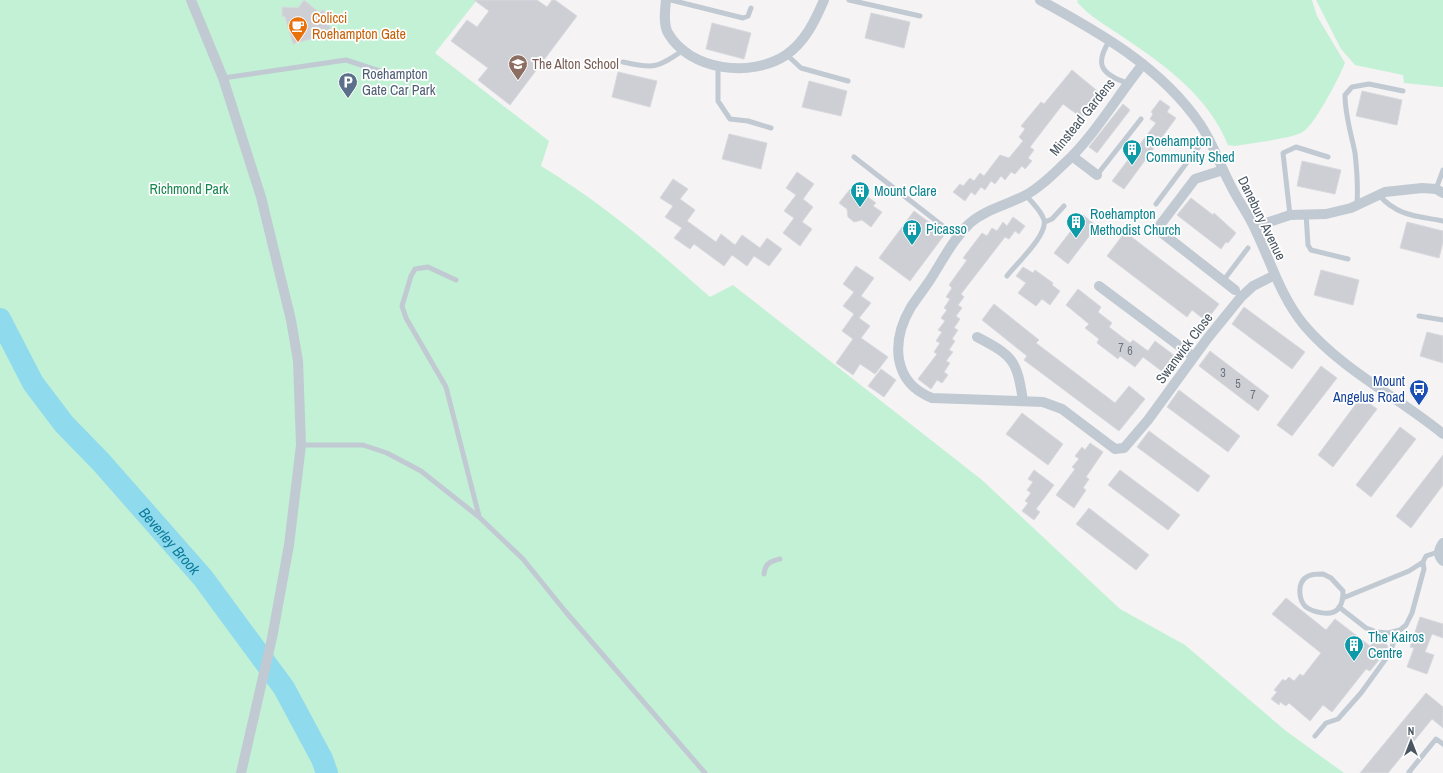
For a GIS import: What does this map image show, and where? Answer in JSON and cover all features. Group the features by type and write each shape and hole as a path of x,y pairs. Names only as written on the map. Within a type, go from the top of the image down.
{"street":[{"path":"191,0 223,78 261,197 291,320 298,361 301,445 289,545 272,638 241,773"},
{"path":"666,0 664,12 667,32 682,51 718,67 735,69 770,62 786,54 811,28 824,0"},
{"name":"Danebury Avenue","path":"1040,0 1088,26 1110,40 1142,64 1187,107 1201,125 1223,170 1254,227 1275,275 1304,324 1320,341 1342,360 1443,433"},
{"name":"Minstead Gardens","path":"1124,448 1115,449 1062,409 1043,402 932,398 921,393 911,386 902,373 898,340 910,309 957,236 983,213 1026,195 1043,183 1072,156 1142,64"},
{"path":"1072,156 1097,175"},
{"path":"1223,170 1195,179 1157,229 1235,290"},
{"path":"1254,227 1290,215 1306,213 1326,214 1357,206 1385,192 1408,189 1440,191"},
{"name":"Swanwick Close","path":"1124,448 1148,420 1194,357 1242,297 1253,286 1275,275"},
{"path":"1099,286 1194,357"},
{"path":"977,337 995,346 1015,363 1020,377 1023,401"},
{"path":"1441,557 1438,549 1443,543"}],"lane":[{"path":"671,0 743,18 748,16 751,8"},
{"path":"849,0 920,16"},
{"path":"1110,40 1100,59 1101,67 1108,74 1127,83"},
{"path":"623,62 652,67 663,64 682,51"},
{"path":"786,54 801,68 848,81"},
{"path":"223,78 346,60 395,76 418,77"},
{"path":"718,67 718,102 730,119 748,121 771,128"},
{"path":"1357,206 1358,192 1355,153 1345,112 1345,95 1352,87 1369,84 1403,91"},
{"path":"1097,175 1141,119"},
{"path":"1156,204 1200,145 1208,139"},
{"path":"1290,215 1283,153 1296,147 1328,157"},
{"path":"854,157 957,236"},
{"path":"1440,191 1443,170"},
{"path":"1006,276 1040,236 1044,229 1045,222 1039,210 1026,195"},
{"path":"1379,195 1388,206 1405,214 1443,221"},
{"path":"1045,222 1052,219 1064,206"},
{"path":"1306,213 1308,244 1310,250 1348,259"},
{"path":"1223,281 1248,248"},
{"path":"456,280 428,267 415,269 411,276 402,306 406,318 446,387 479,517"},
{"path":"1419,316 1443,320"},
{"path":"301,445 363,445 387,453 421,471 479,517 523,559 565,611 705,773"},
{"path":"1343,598 1409,571 1423,562 1426,556 1441,557"},
{"path":"764,574 766,566 769,563 780,559"},
{"path":"1339,607 1366,628 1377,632 1394,632 1400,630 1406,625 1412,612 1424,569 1423,562"},
{"path":"1323,574 1331,578 1343,591 1343,598 1339,607 1331,612 1320,613 1306,606 1300,598 1300,585 1304,579 1312,575 1323,574"},
{"path":"1315,736 1326,723 1338,719 1361,693 1390,653 1393,644 1394,632"},
{"path":"1410,773 1409,772 1436,739 1443,744"}],"green space":[{"name":"Richmond Park","path":"0,0 477,0 435,53 549,141 541,166 586,195 607,211 670,262 710,297 733,285 982,480 1120,609 1185,645 1286,731 1344,773 0,773"},
{"path":"1078,0 1312,0 1317,16 1345,63 1320,110 1309,127 1304,131 1291,136 1271,140 1235,146 1228,145 1220,127 1197,97 1184,84 1155,59 1093,17 1077,2"},
{"path":"1316,0 1443,0 1443,87 1404,83 1403,75 1355,65 1341,49"}],"building":[{"path":"304,0 319,12 324,10 332,33 293,44 285,17 282,16 282,7 298,8"},
{"path":"474,0 537,0 547,7 552,0 555,0 577,16 510,105 478,80 488,68 451,41 467,20 477,27 489,11"},
{"path":"871,13 910,22 904,48 865,38"},
{"path":"712,23 751,33 744,59 706,49"},
{"path":"1072,70 1101,94 1082,118 1063,104 1030,147 1034,150 1028,158 1032,161 1025,169 1022,166 1015,174 1011,172 1005,180 1001,176 995,184 991,181 985,190 981,187 975,195 971,192 965,201 953,192 960,184 963,186 970,178 974,181 980,173 984,176 1000,155 1009,158 1023,141 1019,137 1025,129 1021,126 1041,102 1044,104"},
{"path":"618,72 657,81 650,107 612,97"},
{"path":"809,81 847,91 841,116 802,107"},
{"path":"1362,91 1402,100 1397,125 1356,116"},
{"path":"1160,100 1170,107 1167,112 1176,118 1124,189 1112,181 1156,123 1150,119 1153,114 1151,112"},
{"path":"1123,104 1130,110 1097,153 1089,147"},
{"path":"729,134 767,143 761,169 722,159"},
{"path":"1302,161 1341,170 1335,194 1297,186"},
{"path":"797,172 814,184 803,199 813,207 802,222 812,229 800,246 783,233 794,218 784,211 796,195 786,188"},
{"path":"673,179 688,189 680,199 695,210 687,221 716,242 721,234 735,245 742,235 760,248 767,238 782,249 769,266 754,256 747,266 732,255 724,266 694,244 690,249 674,238 682,228 665,217 673,206 660,198"},
{"name":"Mount Clare","path":"851,188 859,194 861,192 876,203 873,206 882,212 871,227 862,220 854,222 848,217 847,209 839,203"},
{"path":"1191,198 1213,215 1214,213 1236,233 1221,249 1177,215"},
{"name":"Picasso","path":"914,211 945,234 910,281 879,258"},
{"name":"Roehampton Methodist Church","path":"1083,215 1097,226 1068,264 1054,253"},
{"path":"1013,217 1025,226 1019,234 1015,231 1009,239 1005,237 961,294 964,297 958,305 962,308 956,316 960,319 954,328 958,330 952,339 955,341 949,350 953,352 946,361 950,363 944,372 948,375 942,383 937,380 931,389 918,379 937,354 934,352 940,343 936,341 942,332 938,330 945,321 941,318 947,310 944,308 950,299 946,297 952,288 949,285 967,260 963,258 982,233 987,236 992,228 997,231 1003,222 1007,226"},
{"path":"1407,222 1443,231 1443,242 1439,258 1400,248"},
{"path":"1125,232 1219,304 1206,321 1192,310 1187,317 1107,256"},
{"path":"856,266 874,278 861,296 871,303 859,318 870,326 861,338 888,357 875,374 860,364 853,375 836,363 853,339 842,331 854,314 843,306 854,292 843,284"},
{"path":"1023,267 1033,273 1035,270 1053,283 1052,285 1060,291 1050,305 1042,299 1036,306 1018,293 1026,283 1016,276"},
{"path":"1321,270 1359,280 1353,305 1314,295"},
{"path":"1078,289 1101,307 1098,312 1112,323 1109,327 1130,343 1133,340 1148,351 1155,341 1175,356 1163,372 1143,357 1135,367 1120,356 1118,359 1097,343 1099,339 1085,328 1089,324 1066,305"},
{"path":"994,304 1039,340 1036,343 1115,403 1129,386 1145,399 1119,431 1024,360 1027,356 982,320"},
{"path":"1244,307 1305,352 1292,369 1232,324"},
{"path":"1427,332 1443,336 1443,363 1420,356"},
{"path":"1210,351 1269,396 1258,411 1199,366"},
{"path":"1321,366 1337,378 1292,436 1277,425"},
{"path":"881,369 896,380 884,397 868,386"},
{"path":"1179,390 1240,436 1228,452 1167,407"},
{"path":"1361,397 1377,409 1333,467 1318,455"},
{"path":"1022,413 1063,444 1048,465 1006,434"},
{"path":"1400,427 1416,439 1371,497 1356,485"},
{"path":"1149,431 1210,476 1198,492 1137,447"},
{"path":"1090,443 1103,452 1086,477 1089,479 1083,488 1086,490 1074,508 1056,495 1075,469 1072,467 1079,459 1075,456 1082,447 1085,450"},
{"path":"1443,455 1443,485 1411,528 1396,516"},
{"path":"1034,470 1054,485 1036,509 1040,512 1034,520 1022,511 1028,503 1025,501 1031,493 1027,490 1033,482 1028,479"},
{"path":"1120,470 1180,515 1168,530 1108,485"},
{"path":"1089,508 1149,555 1136,570 1076,524"},
{"name":"The Kairos Centre","path":"1286,598 1326,630 1335,619 1370,646 1377,637 1388,646 1387,650 1370,671 1366,669 1332,712 1323,705 1310,721 1289,703 1286,706 1280,702 1279,705 1271,699 1277,692 1274,690 1283,679 1285,681 1289,677 1294,681 1300,674 1303,676 1321,653 1272,614"},
{"path":"1420,617 1443,624 1443,638 1432,634 1425,652 1434,655 1427,674 1407,667 1414,648 1410,647"},
{"path":"1426,693 1443,707 1443,728 1432,719 1388,773 1360,773"}],"waterway":[{"name":"Beverley Brook","path":"0,319 33,383 64,424 101,462 203,578 284,688 322,759 327,773"}],"place":[{"name":"Colicci Roehampton Gate","path":"298,43"},
{"name":"The Alton School","path":"518,81"},
{"name":"Roehampton Gate Car Park","path":"348,99"},
{"name":"Roehampton Community Shed","path":"1132,166"},
{"name":"Mount Clare","path":"860,208"},
{"name":"Roehampton Methodist Church","path":"1076,239"},
{"name":"Picasso","path":"912,246"},
{"name":"Mount Angelus Road","path":"1419,406"},
{"name":"The Kairos Centre","path":"1354,662"}]}
